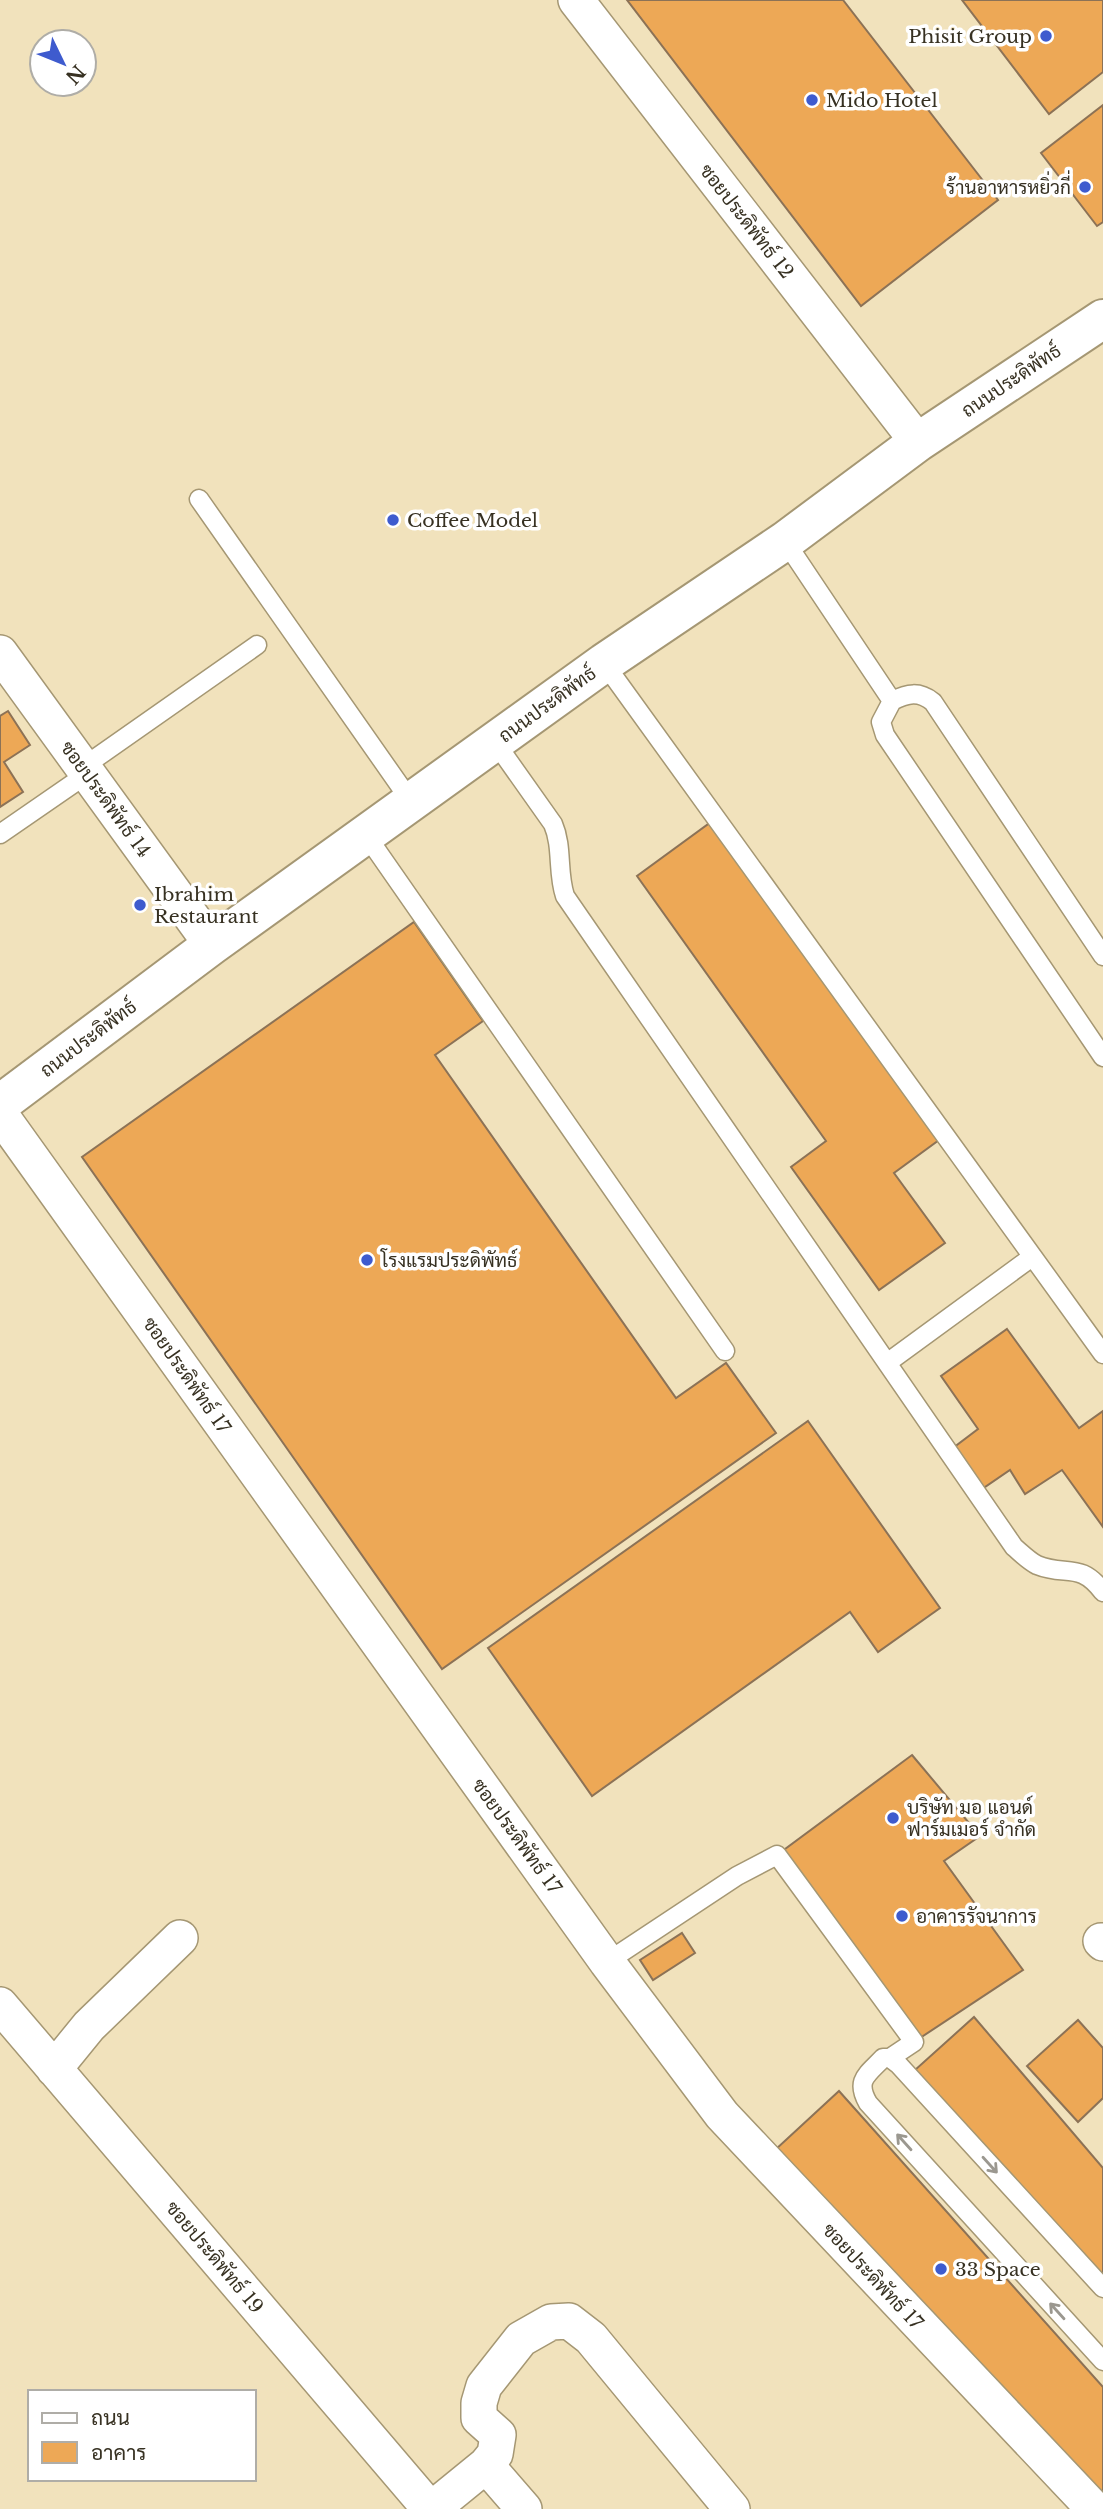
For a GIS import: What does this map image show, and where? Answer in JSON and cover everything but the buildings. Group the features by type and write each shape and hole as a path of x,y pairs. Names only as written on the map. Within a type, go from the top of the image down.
{"main road":[{"name":"ถนนประดิพัทธ์","path":"0,1104 212,945 604,663 785,541 918,442 1103,319"}],"street":[{"name":"ซอยประดิพัทธ์ 12","path":"576,0 918,442"},
{"name":"ซอยประดิพัทธ์ 14","path":"0,653 212,945"},
{"name":"ซอยประดิพัทธ์ 17","path":"0,1114 607,1962 722,2115 1094,2509"},
{"path":"54,2069 89,2026 180,1938"},
{"name":"ซอยประดิพัทธ์ 19","path":"0,2005 431,2509"},
{"path":"431,2509 486,2465 495,2454 498,2435 480,2418 479,2403 484,2386 521,2339 551,2322 569,2321 591,2338 732,2509"},
{"path":"486,2465 524,2509"}],"lane":[{"path":"198,499 412,803"},
{"path":"785,541 892,701"},
{"path":"0,834 257,645"},
{"path":"604,663 1103,1354"},
{"path":"1103,956 933,702 918,694 907,694 892,701 881,722 885,735 1103,1057"},
{"path":"495,741 554,824 558,836 559,874 565,896 1014,1547 1037,1564 1085,1573 1103,1592"},
{"path":"366,835 725,1351"},
{"path":"887,1363 1032,1257"},
{"path":"607,1962 737,1876 777,1855 914,2042 890,2058 883,2058 862,2081 860,2087 868,2103 1103,2361"},
{"path":"890,2058 1103,2288"}],"place":[{"name":"Phisit Group","path":"1046,36"},
{"name":"Mido Hotel","path":"812,100"},
{"name":"ร้านอาหารหยิ่วกี่","path":"1085,187"},
{"name":"Coffee Model","path":"393,520"},
{"name":"Ibrahim Restaurant","path":"140,905"},
{"name":"โรงแรมประดิพัทธ์","path":"367,1260"},
{"name":"บริษัท มอ แอนด์ ฟาร์มเมอร์ จำกัด","path":"893,1818"},
{"name":"อาคารรัจนาการ","path":"902,1916"},
{"name":"33 Space","path":"941,2269"}]}
